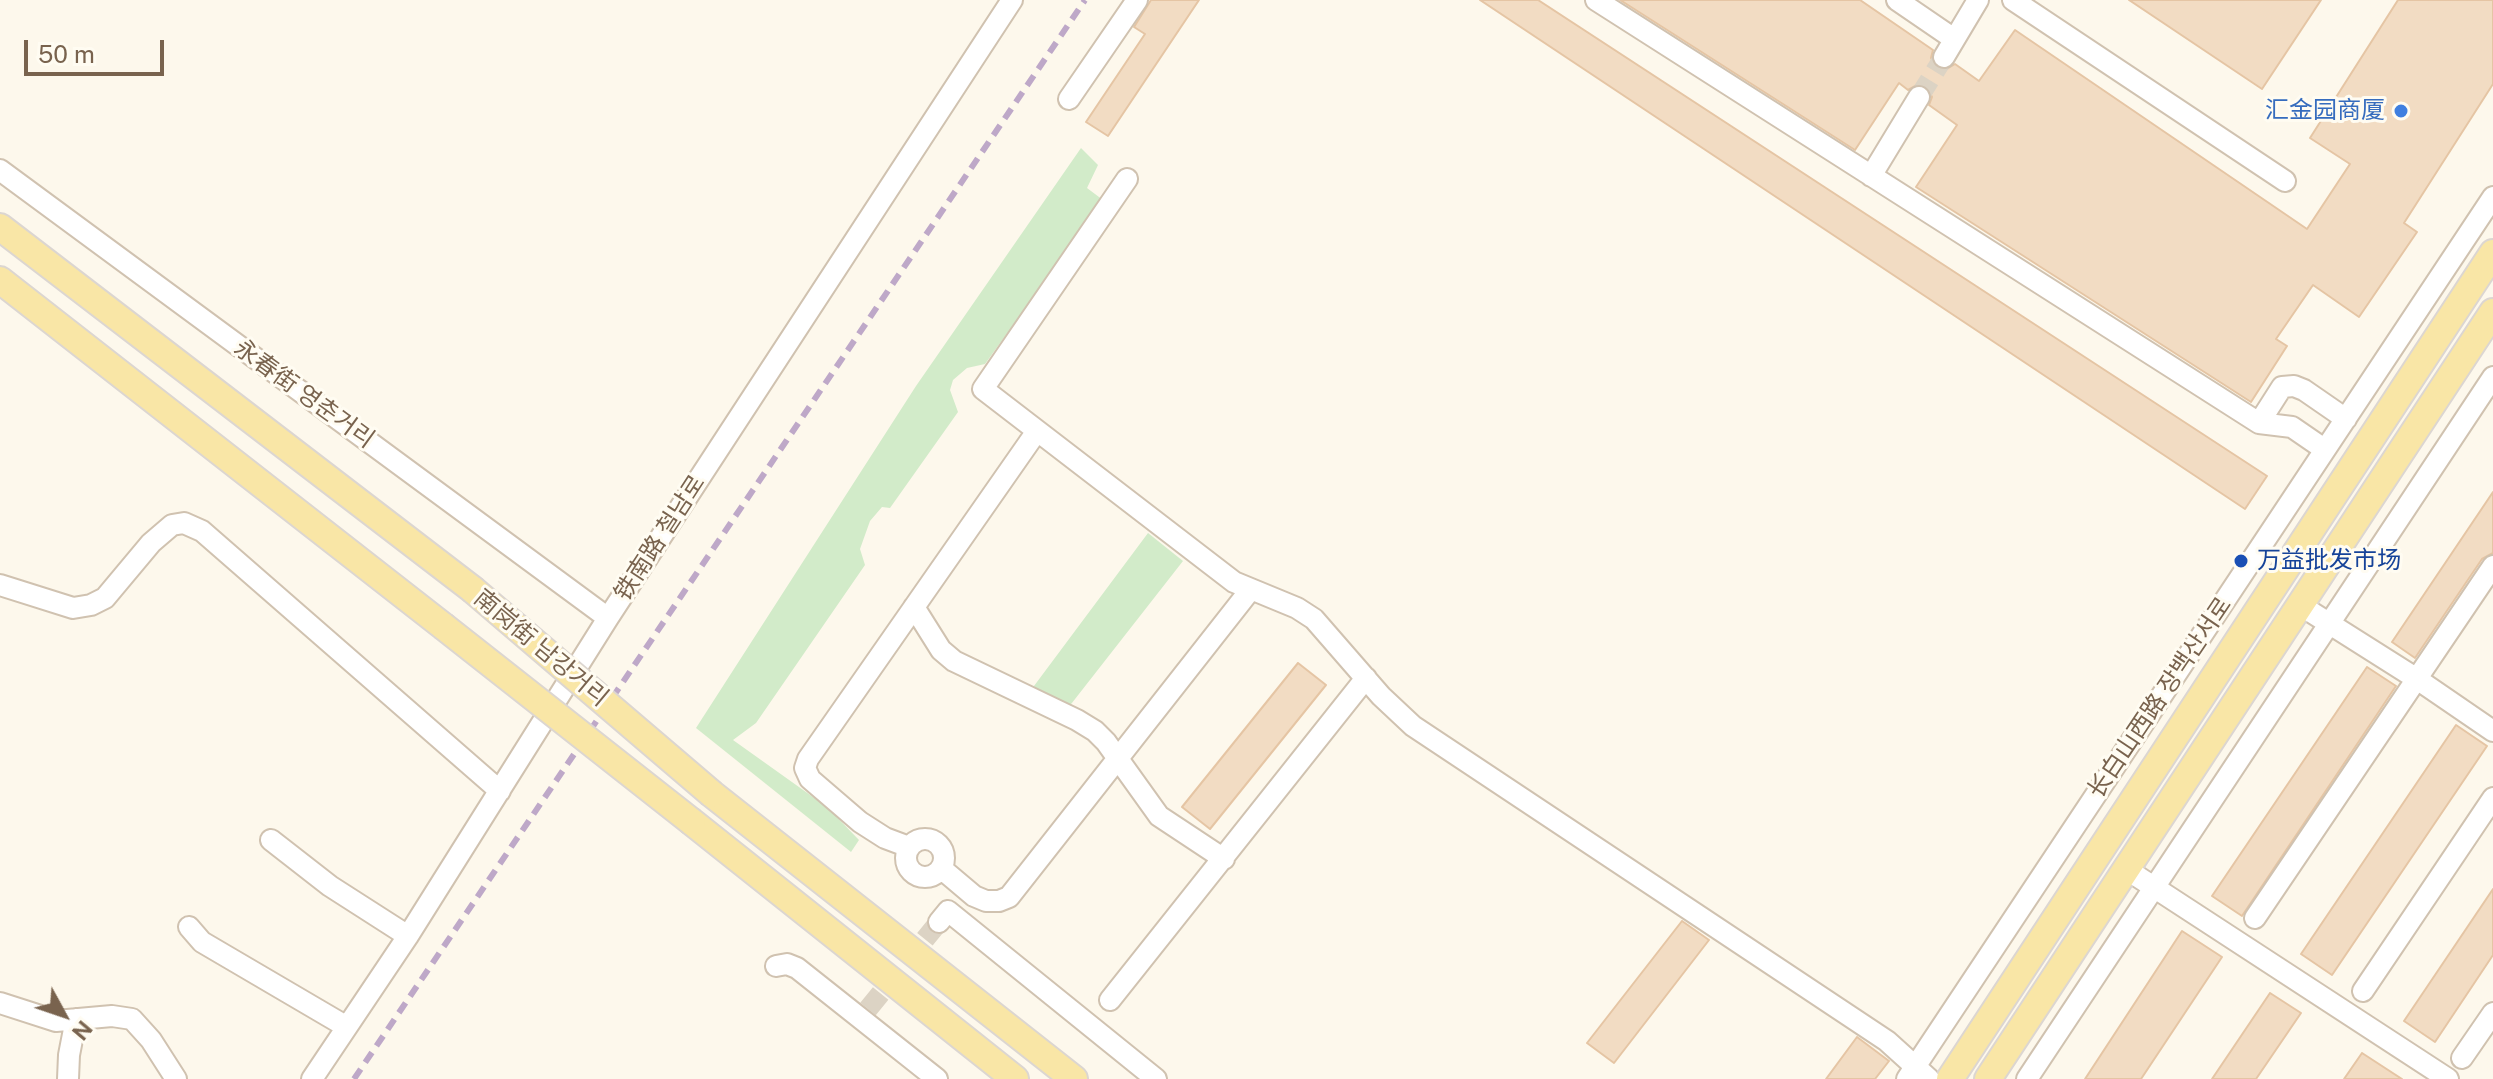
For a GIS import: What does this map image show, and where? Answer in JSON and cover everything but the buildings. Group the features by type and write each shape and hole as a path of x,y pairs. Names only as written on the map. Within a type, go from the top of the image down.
{"main road":[{"name":"南岗街 남강거리","path":"0,227 472,589 712,794 1074,1079"},
{"name":"长白山西路 장백산서로","path":"1950,1079 2493,253"},
{"name":"南岗街 남강거리","path":"0,280 1015,1079"},
{"path":"1988,1079 2493,312"}],"street":[{"name":"铁南路 철남로","path":"312,1079 408,936 608,618 1012,0"},
{"path":"1069,99 1137,0"},
{"path":"1596,0 2259,423 2292,427 2324,449"},
{"path":"1897,0 1949,48 1978,0"},
{"path":"2013,0 2285,181"},
{"path":"1871,176 1919,97"},
{"name":"永春街 영춘거리","path":"0,170 608,618"},
{"path":"1127,179 983,389 1234,582 1297,608 1314,619 1381,696 1413,726 1887,1041 1918,1075"},
{"name":"长白山西路 장백산서로","path":"1918,1075 2324,449 2493,197"},
{"path":"2027,1079 2493,377"},
{"path":"2259,423 2282,387 2294,386 2346,419"},
{"path":"1037,431 808,759 805,768 810,779 860,822 885,838 909,847 907,864 914,874 932,877 942,869 974,896 986,901 1009,897 1251,589"},
{"path":"0,585 73,608 91,605 105,598 151,543 172,525 184,523 202,531 500,791"},
{"path":"2255,918 2493,566"},
{"path":"2300,605 2493,731"},
{"path":"914,607 941,650 954,661 1077,720 1106,742 1159,816 1224,859"},
{"path":"1110,1000 1366,678"},
{"path":"2363,991 2493,798"},
{"path":"271,840 330,886 408,936"},
{"path":"2126,869 2448,1079"},
{"path":"939,922 948,911 1156,1079"},
{"path":"189,927 202,942 347,1027"},
{"path":"776,966 787,964 797,968 864,1014 937,1079"},
{"path":"0,1003 56,1021 112,1016 132,1019 151,1040 176,1079"},
{"path":"2462,1058 2493,1013"},
{"path":"68,1079 76,1019"}],"green space":[{"path":"1081,148 1098,165 1087,188 1103,200 985,364 967,368 953,380 950,390 958,412 890,508 882,507 870,521 860,549 865,565 756,723 733,740 827,807 859,840 851,852 696,728 916,386"},
{"path":"1148,533 1183,561 1068,708 1031,690"}],"tunnel":[{"path":"1919,97 1944,57"},
{"path":"868,1009 939,922"}],"railway":[{"path":"354,1079 1085,0"}],"place":[{"name":"汇金园商厦","path":"2401,111"},
{"name":"万益批发市场","path":"2241,561"}]}
